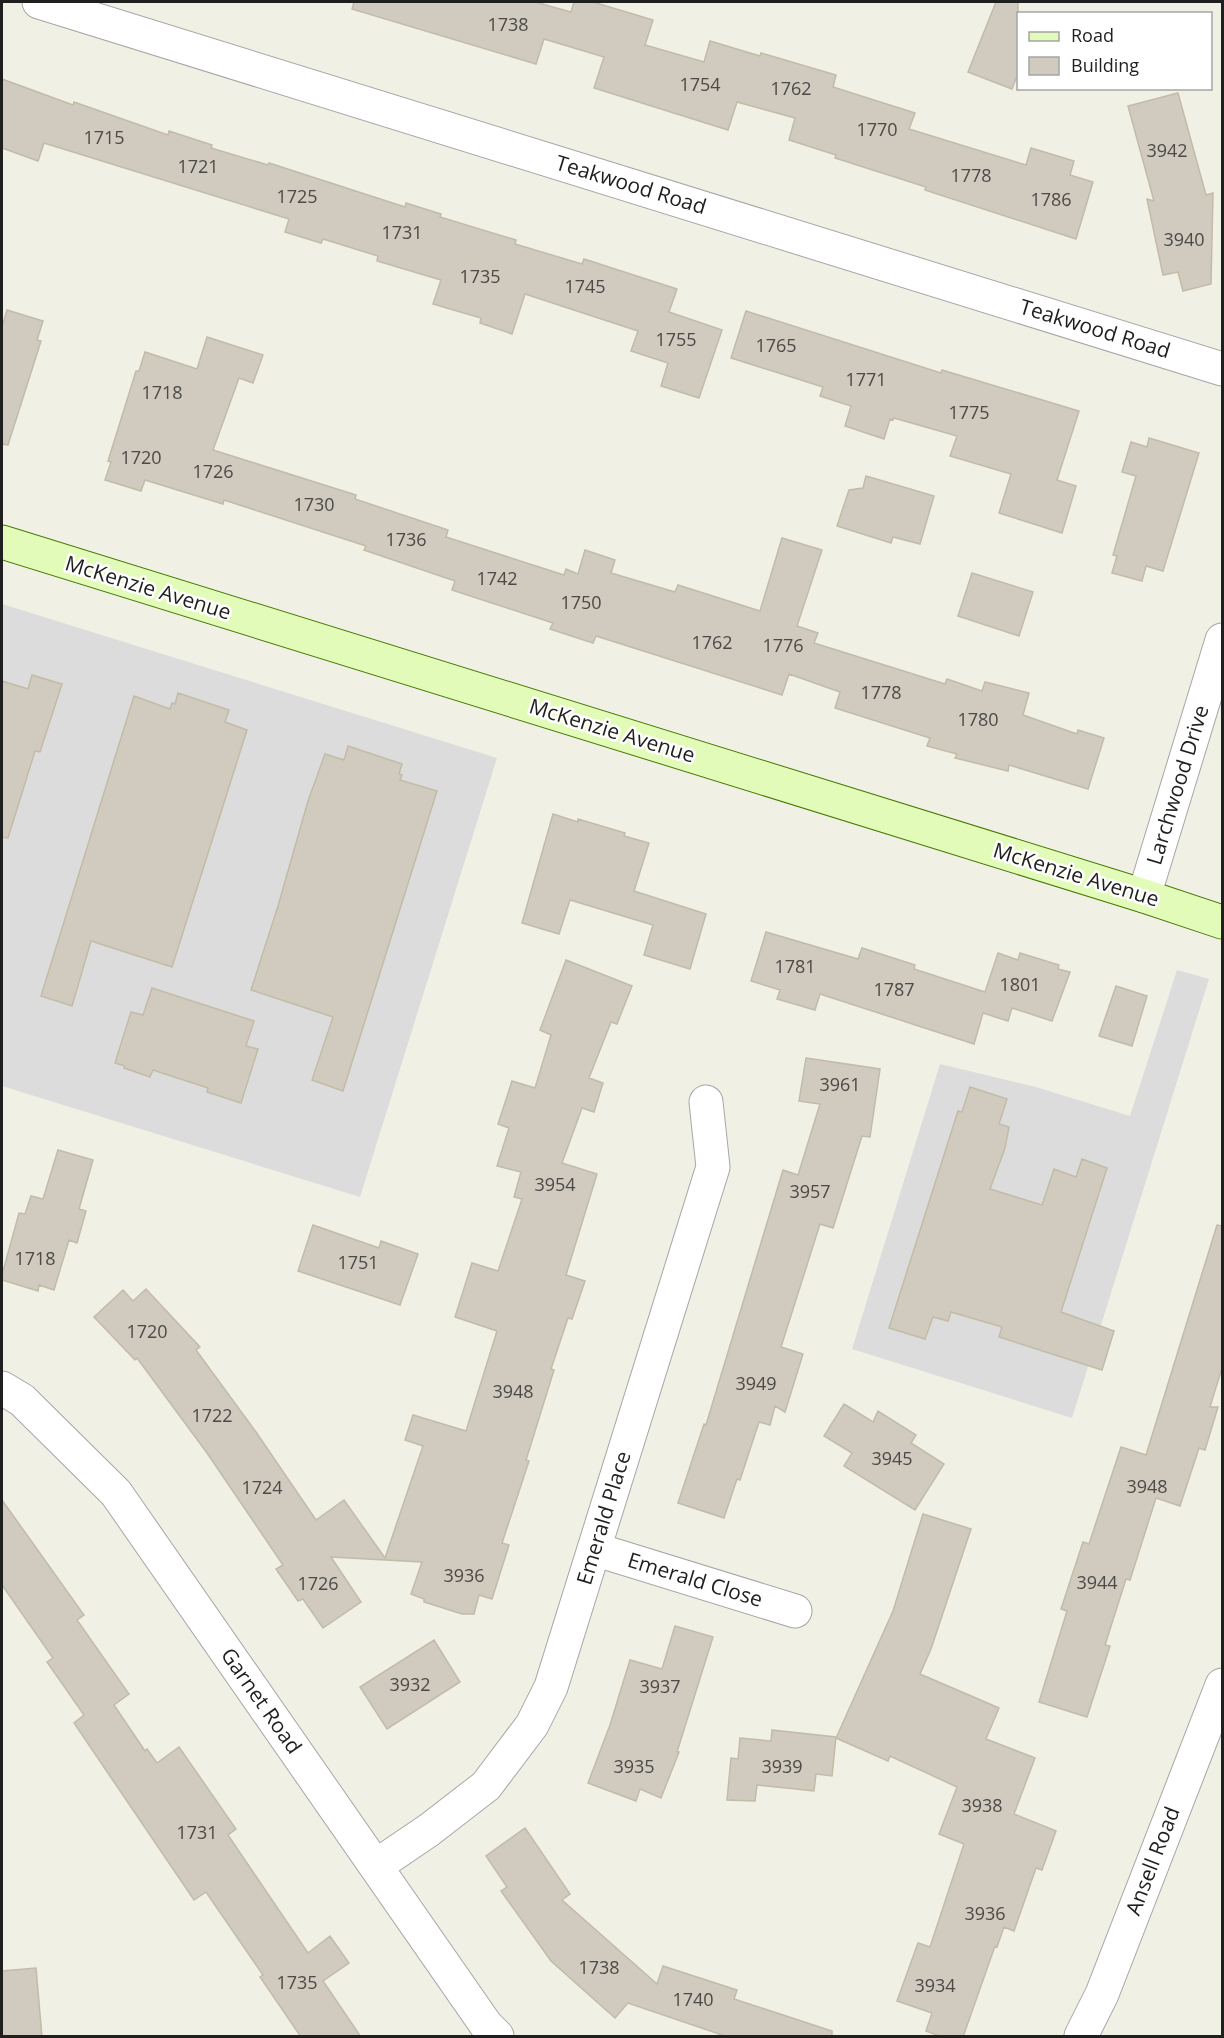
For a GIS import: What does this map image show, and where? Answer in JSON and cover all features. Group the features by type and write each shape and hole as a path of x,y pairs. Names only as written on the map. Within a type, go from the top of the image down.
{"main road":[{"name":"McKenzie Avenue","path":"2,542 1222,922"}],"street":[{"name":"Teakwood Road","path":"39,2 1222,369"},
{"name":"Larchwood Drive","path":"1144,896 1222,640"},
{"name":"Emerald Place","path":"376,1866 429,1830 486,1786 532,1725 551,1687 713,1167 706,1102"},
{"name":"Garnet Road","path":"2,1388 22,1400 116,1493 486,2025 497,2037"},
{"name":"Emerald Close","path":"594,1549 795,1611"},
{"name":"Ansell Road","path":"1081,2037 1214,1732 1222,1685"}],"shaded area":[{"path":"2,604 497,758 360,1197 2,1086"},
{"path":"1177,970 1209,979 1072,1418 852,1349 940,1064 1036,1087 1130,1116"}],"building":[{"path":"354,2 535,2 571,12 574,2 593,2 653,20 645,45 704,62 710,41 836,75 833,87 915,113 909,129 1026,165 1031,148 1074,161 1070,175 1093,182 1076,239 925,190 926,187 835,158 836,155 789,140 795,118 737,102 728,130 594,88 604,57 544,39 536,64 352,9"},
{"path":"996,2 1018,2 1017,76 1012,89 968,72"},
{"path":"2,79 73,105 74,102 168,135 169,131 212,145 211,148 268,165 269,163 405,207 406,203 441,214 440,217 516,240 515,244 582,264 584,259 677,289 669,312 722,330 699,398 661,386 668,363 631,351 638,331 525,294 512,334 480,323 481,318 433,304 441,280 377,261 378,256 323,239 321,243 285,232 289,219 44,143 38,161 2,148"},
{"path":"1178,93 1206,195 1213,193 1211,284 1183,291 1178,272 1163,275 1147,199 1154,201 1128,106"},
{"path":"7,310 43,321 37,340 41,341 8,445 2,444 2,327"},
{"path":"746,311 941,373 942,370 1079,411 1057,480 1076,486 1062,533 999,513 1011,474 950,456 957,436 894,418 890,419 884,439 845,426 851,406 820,396 823,387 731,358"},
{"path":"207,337 263,355 253,383 239,378 213,450 356,495 355,499 448,530 446,537 564,575 566,569 578,574 585,550 615,560 611,573 675,592 678,585 760,611 782,538 822,550 797,626 818,633 814,643 945,684 947,679 982,691 985,682 1029,693 1023,715 1077,734 1078,730 1104,738 1088,789 1009,765 1008,771 955,758 957,754 927,746 930,738 835,708 840,692 789,674 782,695 596,636 593,643 550,629 553,623 452,590 455,581 364,550 366,546 224,500 223,504 145,480 141,491 105,480 111,462 108,461 136,371 139,371 145,352 197,369"},
{"path":"1149,438 1199,453 1163,571 1146,566 1142,581 1112,573 1117,556 1113,555 1136,476 1122,472 1131,442 1147,447"},
{"path":"866,476 934,496 920,544 893,537 891,543 837,526 849,490 863,488"},
{"path":"972,573 1033,592 1019,636 958,616"},
{"path":"32,675 62,684 40,752 35,751 8,838 2,837 2,681 28,689"},
{"path":"178,693 229,710 225,722 247,730 172,967 91,941 72,1006 41,996 134,696 170,709 172,703 175,704"},
{"path":"348,746 402,764 400,780 437,791 343,1091 312,1080 333,1017 251,990 308,801 325,754 344,760"},
{"path":"553,814 625,833 624,836 649,843 634,891 706,914 690,969 644,955 653,925 570,900 559,934 522,923"},
{"path":"766,932 858,959 862,948 915,965 914,969 985,992 998,953 1018,960 1020,953 1059,965 1058,969 1070,972 1052,1021 1012,1008 1008,1021 983,1013 974,1044 820,994 815,1010 777,999 780,990 751,981"},
{"path":"566,960 632,986 617,1024 611,1022 589,1078 603,1083 594,1112 582,1108 562,1163 597,1174 566,1275 585,1281 572,1319 568,1318 551,1369 554,1370 526,1460 529,1461 502,1543 509,1545 492,1599 479,1595 474,1614 462,1614 424,1602 424,1599 411,1594 422,1562 331,1557 361,1602 323,1628 303,1599 298,1601 276,1569 283,1565 207,1453 137,1358 135,1360 94,1317 123,1290 133,1301 146,1289 200,1347 196,1350 316,1520 344,1500 385,1558 423,1446 405,1440 413,1415 466,1431 497,1331 455,1317 472,1263 498,1271 522,1199 514,1197 521,1172 497,1166 509,1128 498,1124 512,1081 535,1088 551,1035 540,1030"},
{"path":"1116,986 1147,996 1132,1046 1099,1036"},
{"path":"152,988 254,1021 246,1046 258,1049 241,1103 207,1092 208,1088 153,1070 150,1077 115,1063 131,1012 143,1015"},
{"path":"806,1058 880,1069 870,1137 862,1136 833,1228 820,1224 781,1347 803,1354 785,1412 775,1406 770,1425 759,1422 740,1480 737,1479 724,1518 678,1503 704,1424 706,1425 783,1170 798,1175 820,1104 799,1101"},
{"path":"970,1087 1007,1099 999,1124 1009,1127 1005,1148 990,1189 1042,1205 1054,1169 1076,1177 1082,1159 1107,1168 1061,1312 1114,1331 1102,1370 999,1337 1002,1327 951,1312 948,1321 933,1317 925,1339 889,1328 958,1111 962,1112"},
{"path":"58,1150 93,1160 79,1209 86,1211 77,1243 69,1240 54,1290 39,1285 38,1291 2,1280 2,1275 19,1213 25,1214 31,1196 43,1199"},
{"path":"313,1225 379,1248 381,1241 418,1254 400,1305 298,1271"},
{"path":"1217,1225 1222,1226 1222,1368 1210,1407 1218,1407 1205,1450 1199,1448 1180,1506 1156,1498 1130,1580 1126,1579 1105,1645 1110,1646 1087,1717 1039,1702 1067,1611 1061,1609 1083,1542 1089,1544 1121,1447 1146,1455"},
{"path":"844,1404 873,1422 878,1411 916,1435 911,1443 944,1464 915,1510 844,1466 852,1453 824,1436"},
{"path":"2,1500 84,1615 77,1620 129,1694 114,1705 145,1751 147,1749 157,1763 179,1747 236,1829 228,1835 308,1953 330,1936 349,1963 323,1981 361,2037 301,2037 260,1977 263,1975 206,1892 194,1900 74,1723 84,1715 47,1662 53,1658 2,1585"},
{"path":"923,1514 971,1529 931,1649 920,1674 999,1708 986,1739 1035,1758 1014,1814 1056,1831 1042,1870 1036,1868 1014,1931 1004,1927 997,1947 995,1946 963,2037 942,2037 926,2031 932,2013 897,2001 918,1943 930,1947 964,1844 939,1834 957,1787 890,1756 888,1761 836,1738 893,1611"},
{"path":"675,1626 713,1637 677,1752 679,1752 661,1798 640,1789 636,1801 588,1783 610,1725 630,1660 662,1669"},
{"path":"434,1640 460,1682 387,1729 360,1687"},
{"path":"772,1730 836,1737 832,1776 816,1774 814,1791 757,1785 755,1801 727,1800 731,1758 738,1759 740,1738 771,1741"},
{"path":"525,1828 570,1894 562,1900 657,1984 663,1966 737,1990 734,1999 832,2031 832,2037 728,2037 628,2003 615,2018 551,1961 501,1891 507,1887 486,1856"},
{"path":"36,1968 42,2037 2,2037 2,1971"}]}
